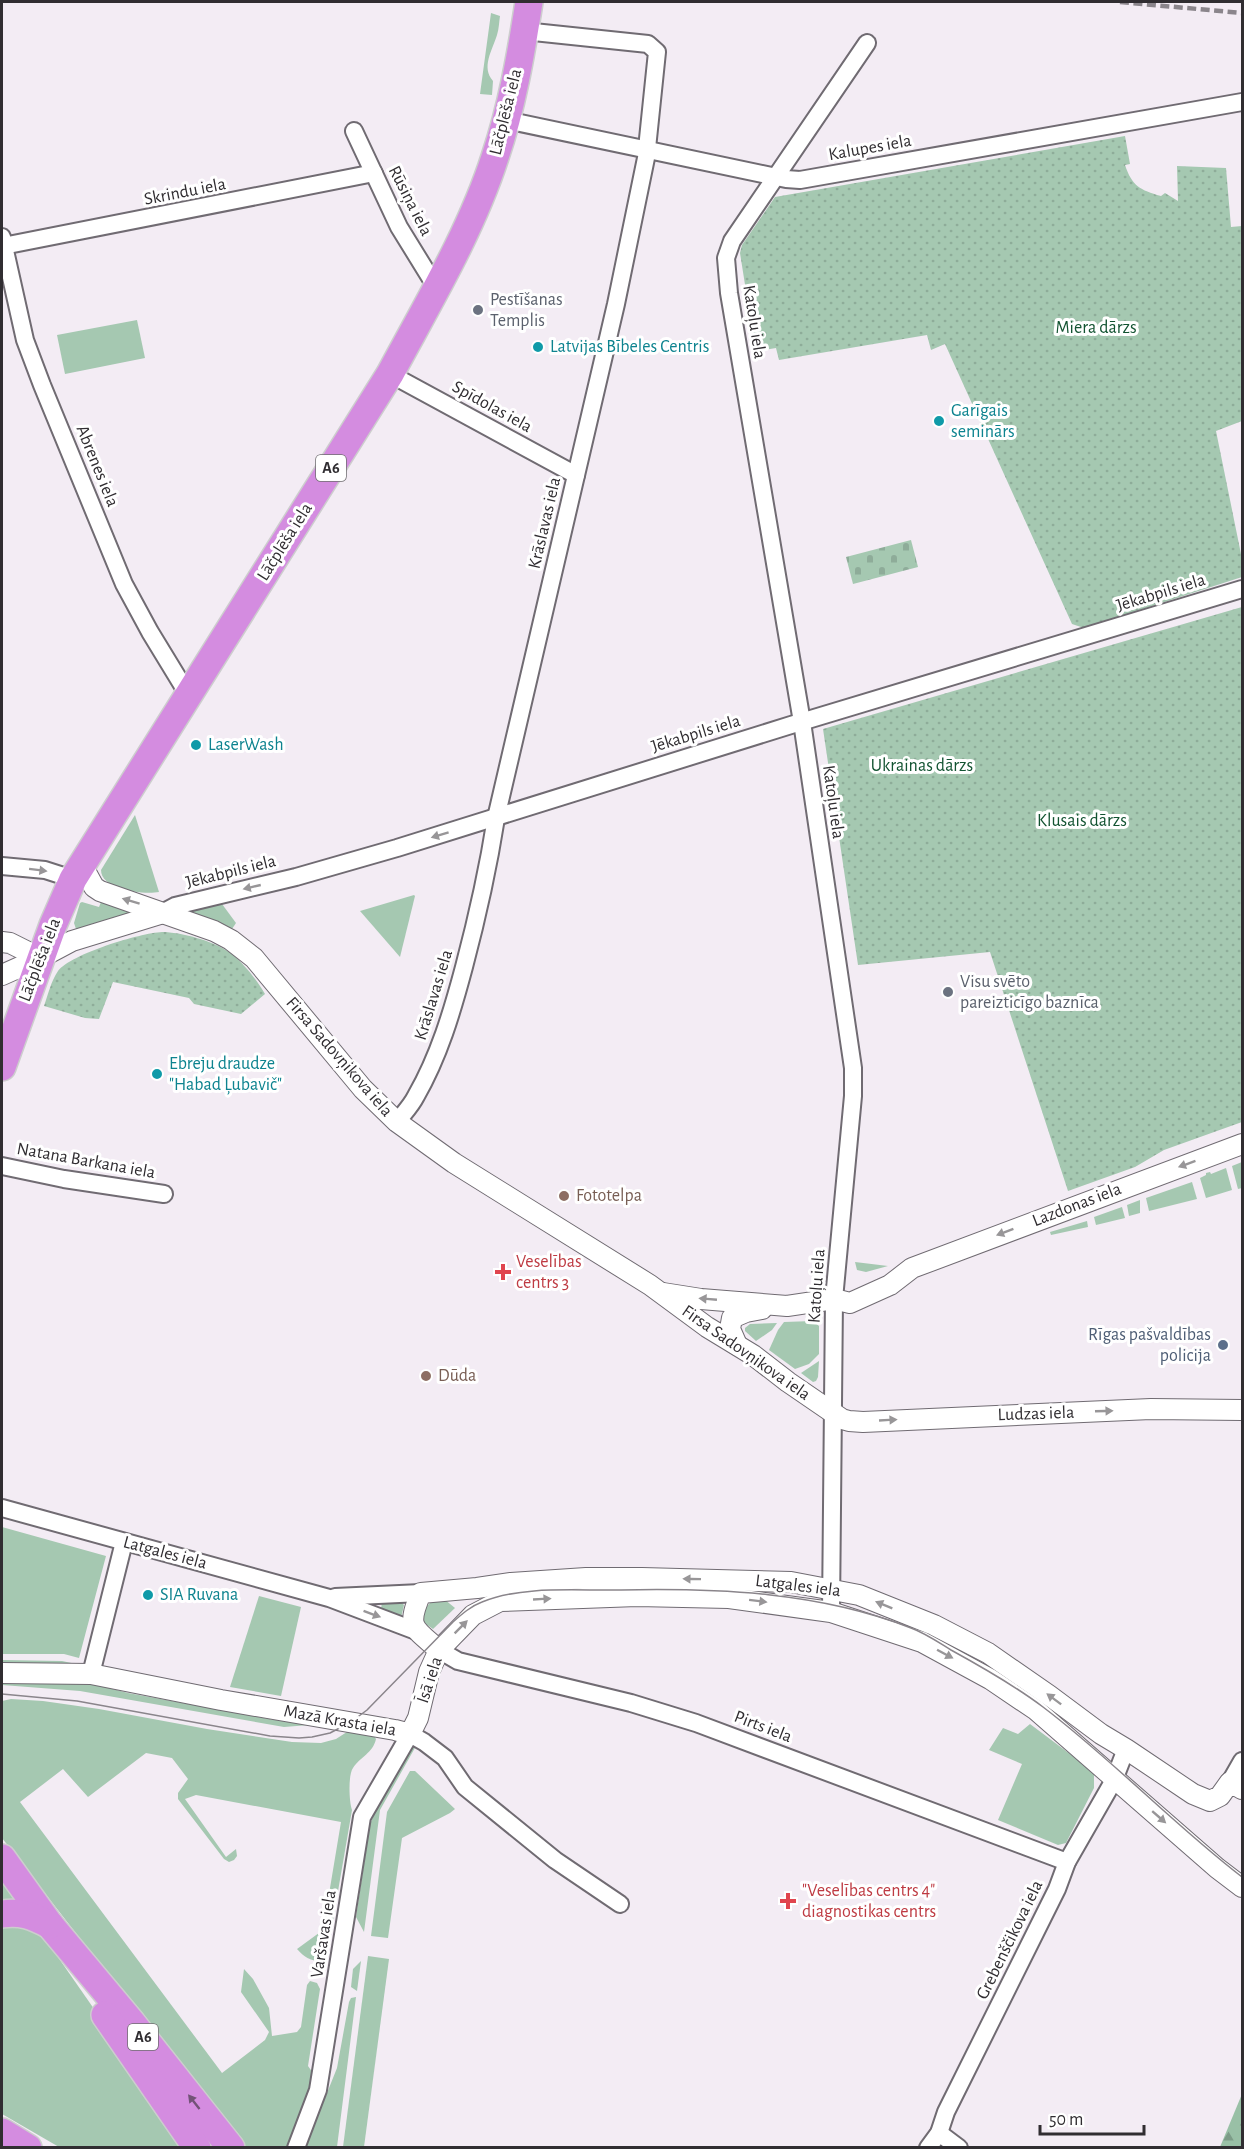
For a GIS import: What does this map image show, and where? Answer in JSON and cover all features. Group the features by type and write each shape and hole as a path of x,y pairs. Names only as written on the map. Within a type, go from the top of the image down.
{"highway":[{"name":"Lāčplēša iela","path":"2,1067 40,958 77,872 390,374 436,287 482,193 506,120 529,2"},
{"name":"A6","path":"2,1858 52,1927 231,2148"},
{"path":"2,1914 18,1912 33,1916 52,1927 93,1998 197,2148"},
{"path":"2,2132 28,2148"}],"street":[{"name":"Krāslavas iela","path":"397,1122 415,1098 427,1076 454,1005 488,868 496,818 616,304 648,149 657,52 654,47 648,44 524,31"},
{"name":"Katoļu iela","path":"831,1612 834,1299 853,1068 802,722 730,304 726,258 732,241 867,43"},
{"name":"Kalupes iela","path":"506,120 786,179 800,180 1242,102"},
{"name":"Rūsiņa iela","path":"354,131 399,227 436,287"},
{"name":"Skrindu iela","path":"2,242 374,173"},
{"name":"Abrenes iela","path":"2,242 25,340 42,386 124,584 189,696"},
{"name":"Spīdolas iela","path":"390,374 576,476"},
{"name":"Jēkabpils iela","path":"160,914 175,906 296,877 496,818 802,722 1242,589"},
{"path":"2,866 77,872"},
{"name":"Firsa Sadovņikova iela","path":"77,872 100,891 145,906 160,914 214,931 231,940 254,958 363,1089 397,1122 454,1163 660,1292 832,1413"},
{"path":"2,975 72,941 160,914"},
{"path":"2,942 10,943 40,958"},
{"name":"Lazdonas iela","path":"834,1299 847,1289 903,1268 912,1268 1242,1144"},
{"name":"Natana Barkana iela","path":"2,1166 64,1179 164,1194"},
{"name":"Firsa Sadovņikova iela","path":"660,1292 700,1299 788,1306 834,1299"},
{"path":"737,1345 730,1329 732,1318 746,1312 788,1306"},
{"name":"Ludzas iela","path":"832,1413 849,1421 863,1422 1151,1409 1242,1410"},
{"name":"Latgales iela","path":"2,1508 328,1598 416,1631 439,1650"},
{"path":"91,1674 124,1542"},
{"name":"Latgales iela","path":"328,1598 421,1593 477,1588 510,1582 586,1578 764,1580 832,1589 859,1595 923,1621 988,1653 1101,1734 1193,1794 1210,1801 1236,1786"},
{"path":"416,1631 413,1611 421,1593"},
{"name":"Latgales iela","path":"485,1608 500,1601 637,1596 729,1598 831,1612 921,1642 990,1679 1036,1710 1217,1868 1242,1887"},
{"name":"Īsā iela","path":"410,1734 418,1718 429,1672 439,1650 473,1615 485,1608"},
{"name":"Pirts iela","path":"439,1650 458,1661 631,1703 696,1723 1067,1862"},
{"name":"Mazā Krasta iela","path":"2,1673 91,1674 410,1734 445,1758 465,1787 546,1852 620,1904"},
{"name":"Varšavas iela","path":"296,2148 318,2090 362,1817 410,1734"},
{"name":"Grebenščikova iela","path":"928,2148 939,2133 946,2112 1052,1898 1067,1862 1114,1779 1126,1749"},
{"path":"1236,1786 1242,1761"},
{"path":"939,2133 959,2148"}],"green space":[{"path":"491,13 500,16 498,33 488,65 493,81 492,95 480,94"},
{"name":"Miera dārzs","path":"1125,136 1130,164 1125,165 1131,178 1142,189 1154,194 1161,196 1165,193 1178,201 1177,166 1226,168 1231,227 1242,226 1242,421 1216,431 1242,559 1242,577 1084,628 1072,624 945,344 931,350 927,335 779,360 776,348 764,350 763,346 755,348 740,253 742,245 775,197"},
{"path":"137,320 145,358 65,374 57,335"},
{"path":"911,540 918,567 853,584 846,557"},
{"name":"Klusais dārzs","path":"1242,607 1242,1122 1164,1150 1135,1167 1068,1191 990,952 858,965 823,729"},
{"path":"135,815 159,892 144,893 124,890 115,887 103,877 101,870"},
{"path":"415,896 400,957 360,911"},
{"path":"82,902 99,907 101,902 131,913 76,929 74,923"},
{"path":"222,904 236,923 232,929 188,912"},
{"path":"162,932 197,938 229,952 249,971 265,994 241,1014 194,1004 189,998 113,982 99,1019 85,1018 44,1006 58,971 65,964 91,951 138,936"},
{"path":"1242,1162 1242,1188 1238,1189 1232,1166"},
{"path":"1226,1168 1232,1190 1206,1198 1200,1178 1206,1173 1211,1174"},
{"path":"1192,1182 1197,1199 1149,1211 1146,1198"},
{"path":"1140,1200 1140,1213 1129,1216 1127,1205"},
{"path":"1122,1207 1125,1218 1096,1225 1094,1217"},
{"path":"1087,1221 1088,1227 1051,1235 1050,1232"},
{"path":"855,1262 888,1266 866,1272 857,1270"},
{"path":"813,1321 819,1326 819,1354 809,1364 795,1369 769,1350 784,1322"},
{"path":"777,1323 772,1330 756,1341 745,1331 750,1324"},
{"path":"819,1361 818,1377 813,1382 801,1373"},
{"path":"2,1527 106,1556 79,1658 64,1654 2,1654"},
{"path":"259,1596 301,1607 281,1696 230,1687"},
{"path":"398,1599 404,1605 401,1618 381,1610 382,1601"},
{"path":"434,1599 444,1599 455,1608 433,1629 423,1622 422,1611"},
{"path":"2,1660 62,1661 81,1665 2,1665"},
{"path":"2,1679 94,1684 128,1693 275,1720 322,1724 284,1727 80,1691 2,1685"},
{"path":"11,1699 99,1709 292,1742 321,1743 336,1739 350,1730 372,1733 376,1739 372,1748 351,1771 352,1810 327,1955 321,1961 308,1958 297,1949 323,1930 341,1822 196,1795 185,1799 226,1857 236,1849 237,1856 229,1862 224,1859 178,1799 178,1793 188,1779 172,1758 146,1753 88,1797 63,1769 20,1802 222,2073 265,2040 269,2032 241,1992 244,1969 253,1979 269,2008 272,2036 297,2032 301,2027 307,1985 310,1981 317,1983 320,1989 308,2066 313,2073 306,2104 288,2147 242,2147 2,1838 2,1701"},
{"path":"1030,1724 1094,1772 1094,1788 1066,1843 1058,1845 998,1820 1022,1764 989,1750 1003,1728 1018,1734"},
{"path":"412,1744 416,1746 380,1810 364,1932 356,1917 370,1824"},
{"path":"410,1771 415,1771 455,1809 402,1838 388,1938 371,1936 387,1812"},
{"path":"2,1877 18,1901 2,1902"},
{"path":"2,1925 30,1927 44,1937 190,2147 59,2147 2,2114"},
{"path":"368,1956 389,1959 364,2147 343,2147"},
{"path":"361,1961 357,1991 351,1987 353,1969"},
{"path":"356,1997 337,2147 305,2148 337,2068 349,2002 351,1998"},
{"path":"1242,2094 1242,2147 1220,2147"}],"tram line":[{"path":"2,1694 77,1701 270,1736 312,1737 330,1733 367,1710 453,1622 470,1608 498,1597 551,1590 695,1590 805,1600 876,1616 916,1630 1009,1684 1069,1727 1242,1877"}],"railway":[{"path":"1120,2 1242,13"}],"place":[{"name":"Pestīšanas Templis","path":"478,310"},
{"name":"Latvijas Bībeles Centris","path":"538,347"},
{"name":"Garīgais seminārs","path":"939,421"},
{"name":"LaserWash","path":"196,745"},
{"name":"Visu svēto pareizticīgo baznīca","path":"948,992"},
{"name":"Ebreju draudze \"Habad Ļubavič\"","path":"157,1074"},
{"name":"Fototelpa","path":"564,1196"},
{"name":"Veselības centrs 3","path":"503,1272"},
{"name":"Rīgas pašvaldības policija","path":"1223,1345"},
{"name":"Dūda","path":"426,1376"},
{"name":"SIA Ruvana","path":"148,1595"},
{"name":"\"Veselības centrs 4\" diagnostikas centrs","path":"788,1901"}],"park label":[{"name":"Ukrainas dārzs","path":"922,766"}]}
